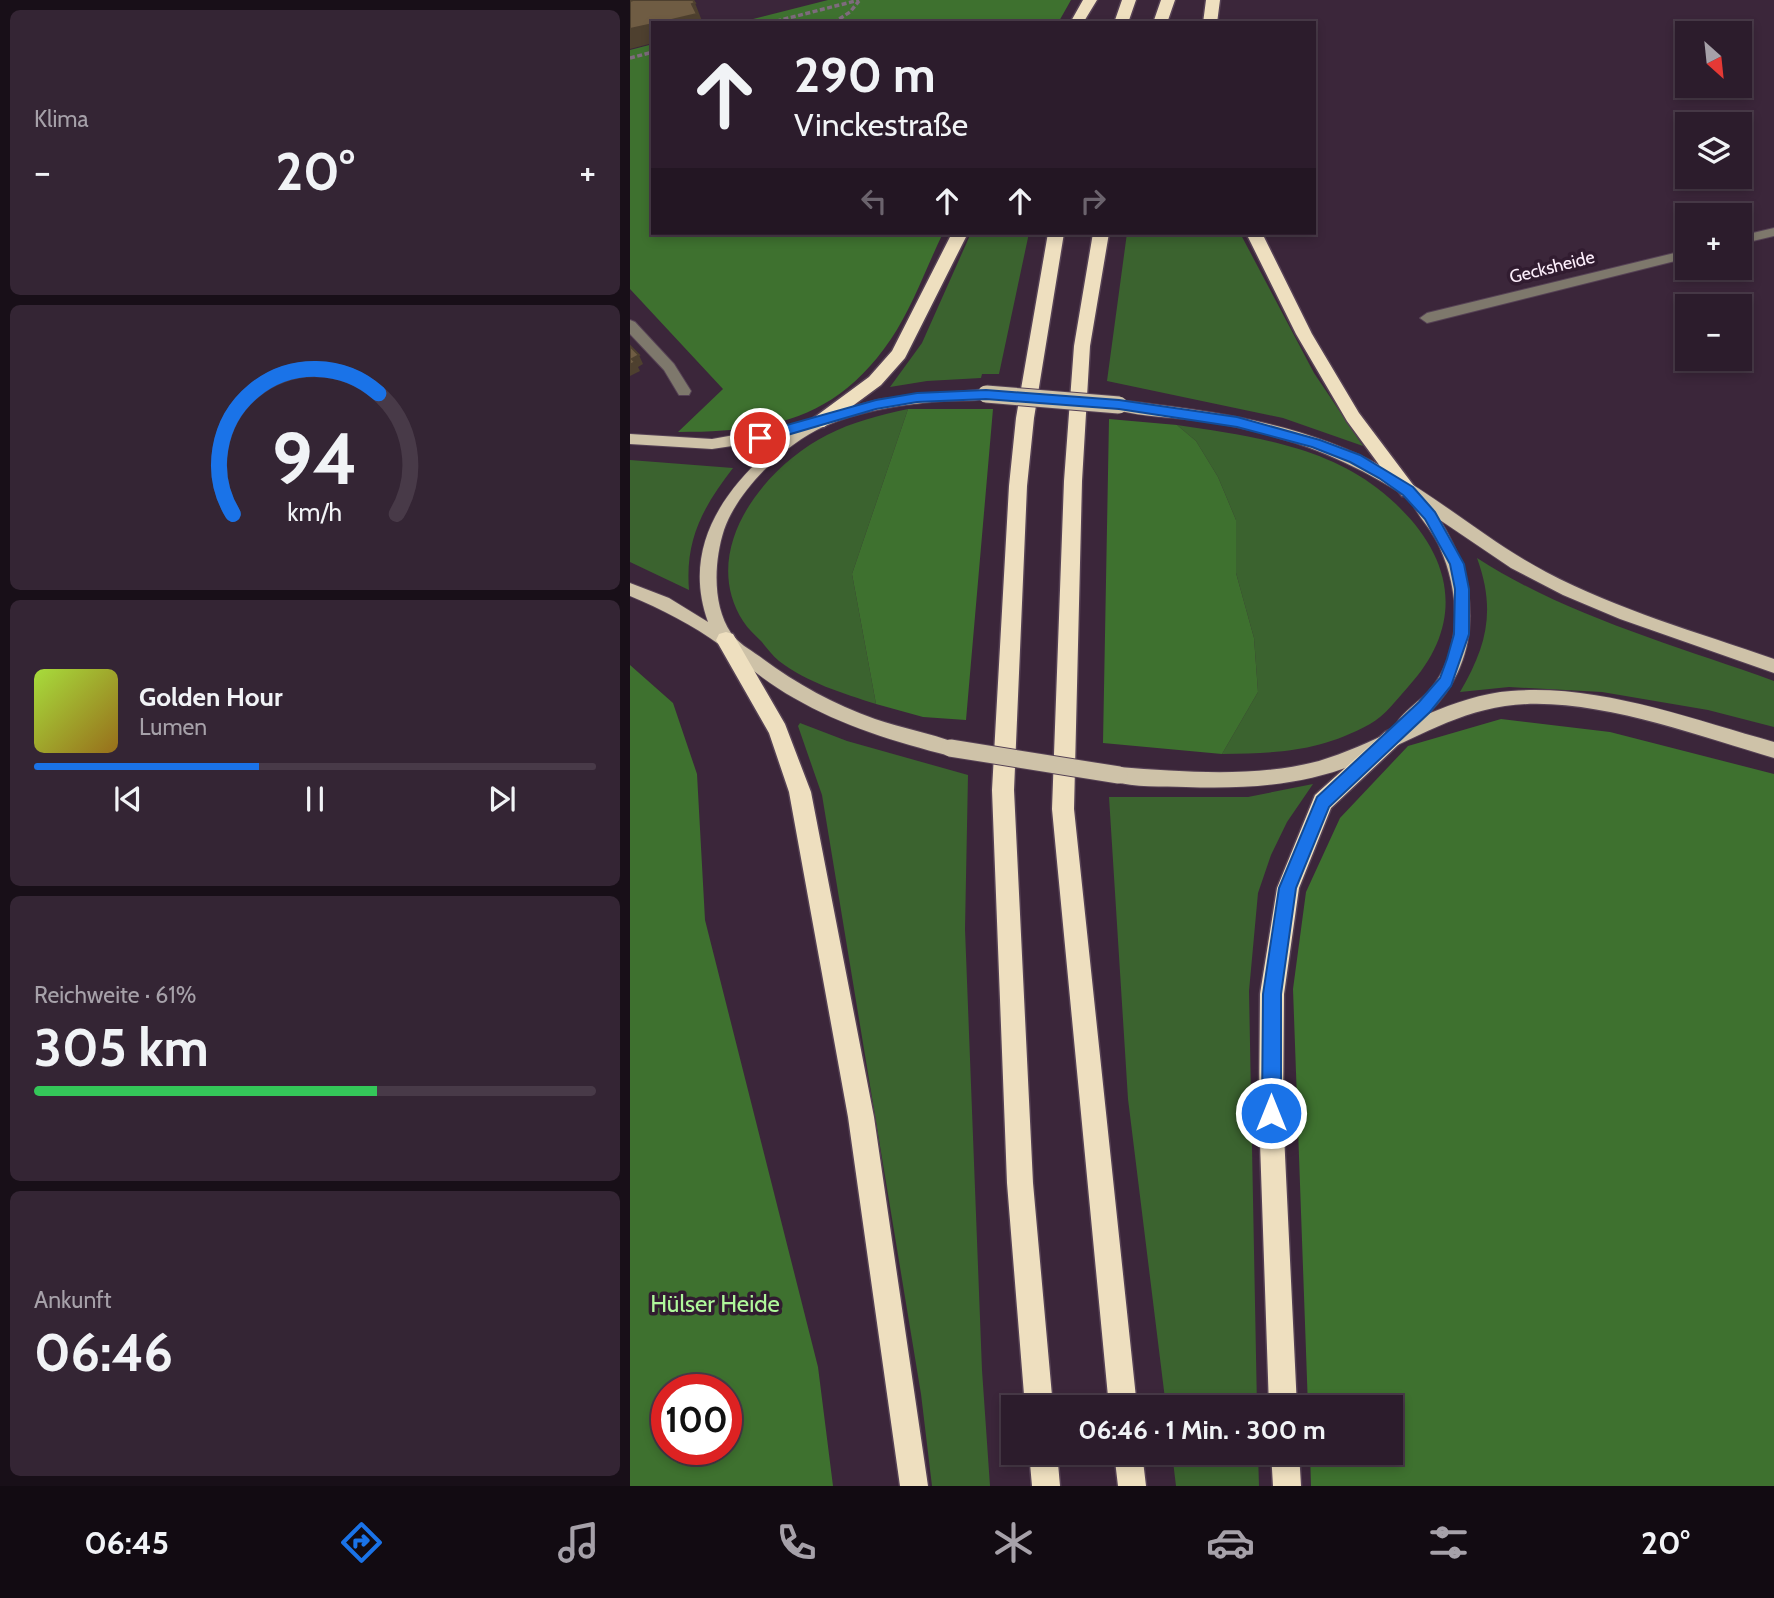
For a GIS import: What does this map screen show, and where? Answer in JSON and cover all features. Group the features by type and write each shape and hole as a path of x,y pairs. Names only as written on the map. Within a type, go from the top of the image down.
{"highway":[{"path":"1077,21 1090,0"},
{"path":"1122,21 1129,0"},
{"path":"1161,21 1168,0"},
{"path":"1210,21 1213,0"},
{"path":"818,423 875,381 899,354 959,235"},
{"path":"1038,1395 1020,1183 1003,790 1018,486 1027,404 1056,235"},
{"path":"1101,235 1082,346 1073,481 1063,809 1122,1395"},
{"path":"1255,235 1304,334 1353,417 1408,491"},
{"path":"726,640 746,680 776,727 788,752 800,792 861,1117 914,1486"},
{"path":"1283,1395 1271,1113 1272,1007 1288,888 1323,802 1392,738"},
{"path":"1044,1465 1046,1486"},
{"path":"1130,1465 1132,1486"},
{"path":"1286,1465 1287,1486"}],"main road":[{"path":"630,439 712,444 778,434 876,404 917,398 986,394 1119,405 1201,416 1270,430 1355,459 1408,491 1496,551 1570,592 1774,666"},
{"path":"726,640 713,605 708,565 723,514 733,495 751,474 818,423"},
{"path":"1392,738 1446,681 1455,659 1463,614 1457,564 1430,516 1408,491"},
{"path":"630,589 663,603 726,640 763,669 834,712 870,727 950,748 1119,775 1197,780 1306,772 1346,760 1437,718 1483,702 1509,698 1561,698 1638,714 1774,750"}],"street":[{"path":"1752,237 1774,232"},
{"name":"Gecksheide","path":"1427,318 1675,257"},
{"path":"630,326 668,367 684,391"}],"path":[{"path":"777,21 860,0"},
{"path":"836,21 850,12 860,0"},
{"path":"630,58 651,53"}],"green space":[{"path":"828,0 1071,0 1059,21 745,21"},
{"path":"651,45 651,235 942,235 906,314 891,339 848,388 824,404 799,416 772,424 743,429 678,432 723,389 630,289 630,50"},
{"path":"970,235 1029,235 999,374 890,387 922,343"},
{"path":"1127,235 1241,235 1314,373 1363,446 1283,418 1107,381"},
{"path":"908,409 852,574 876,704 813,681 776,659 743,621 731,594 728,566 733,539 744,513 761,489 781,468 803,449 837,430 866,419"},
{"path":"908,409 993,409 966,720 923,717 876,704 852,574"},
{"path":"1109,419 1177,425 1196,441 1218,477 1236,520 1236,573 1254,638 1258,692 1222,754 1103,743"},
{"path":"1177,425 1282,444 1332,461 1377,488 1401,509 1421,532 1435,556 1444,582 1445,607 1441,634 1428,660 1408,687 1375,721 1316,746 1262,753 1222,754 1258,692 1254,638 1236,573 1236,520 1218,477 1196,441"},
{"path":"630,460 733,468 713,496 698,524 690,555 689,590 630,562"},
{"path":"1477,558 1547,597 1584,613 1774,681 1774,727 1708,710 1602,692 1509,687 1460,692 1477,659 1486,627 1486,594"},
{"name":"Hülser Heide","path":"630,665 673,703 697,774 705,920 818,1367 833,1486 630,1486"},
{"path":"1501,719 1610,732 1774,774 1774,1486 1311,1486 1310,1465 1403,1465 1403,1395 1308,1395 1293,989 1306,892 1340,818 1408,746"},
{"path":"800,723 847,741 968,775 965,929 982,1370 990,1486 932,1486 921,1394 822,795 798,726"},
{"path":"1313,784 1287,822 1271,855 1258,893 1249,991 1257,1395 1165,1395 1128,1099 1109,797 1248,797"},
{"path":"1173,1465 1258,1465 1259,1486 1176,1486"}],"building":[{"path":"693,0 697,14 667,21 651,21 651,24 630,29 630,1"},
{"path":"630,346 639,355 632,359 635,362 630,365"}],"route":[{"path":"760,438 876,404 917,398 986,394 1119,405 1237,422 1316,443 1355,459 1384,475 1408,491 1430,516 1457,564 1462,589 1461,634 1455,659 1446,681 1424,707 1323,802 1288,888 1272,994 1271,1113"}]}
